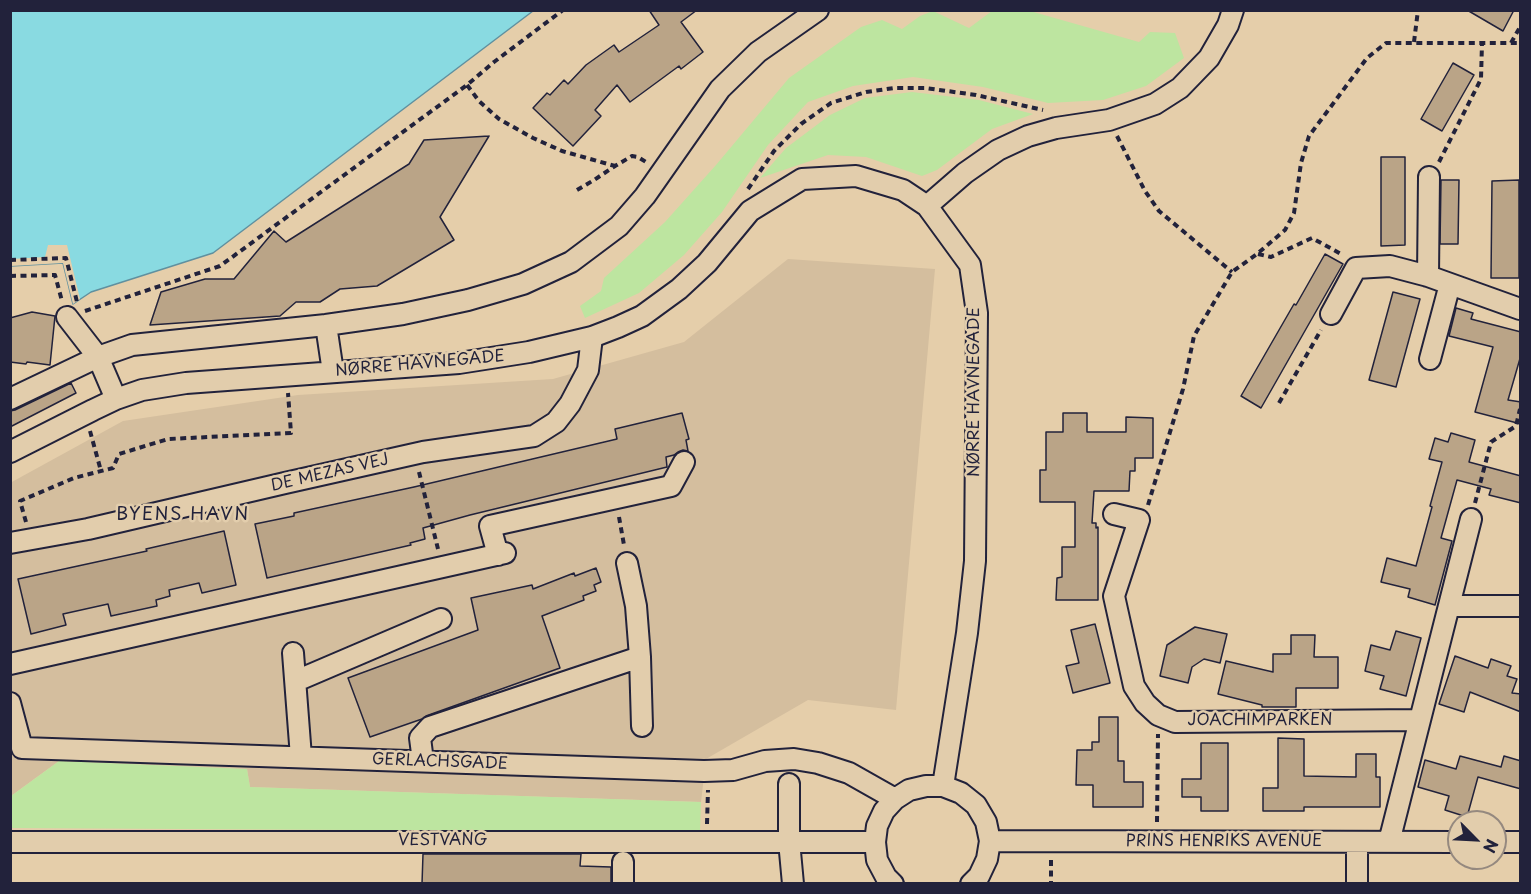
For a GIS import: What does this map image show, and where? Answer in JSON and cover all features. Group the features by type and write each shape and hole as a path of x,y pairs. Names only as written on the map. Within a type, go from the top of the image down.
{"street":[{"path":"10,399 98,357 132,345 326,325 414,312 468,300 523,284 570,262 619,226 645,196 720,89 758,52 818,10"},
{"path":"927,206 998,150 1028,136 1056,128 1109,120 1155,104 1180,88 1209,58 1228,25 1233,10"},
{"name":"NØRRE HAVNEGADE","path":"10,452 116,399 142,390 186,383 459,363 529,352 592,337 642,316 679,289 707,263 750,211 802,179 856,176 903,190 927,206 970,265 977,313 975,561 967,633 943,786"},
{"path":"1428,276 1429,177"},
{"path":"1331,314 1356,268 1390,266 1428,276 1521,309"},
{"path":"1430,359 1450,284"},
{"path":"67,317 98,357 116,399"},
{"path":"326,325 333,372"},
{"name":"DE MEZAS VEJ","path":"20,542 88,529 423,452 534,436 556,422 570,405 588,370 592,337"},
{"path":"10,664 502,554 490,526 671,486 684,462"},
{"path":"1114,514 1139,520 1114,596 1134,686 1145,703 1158,715"},
{"path":"1389,842 1471,519"},
{"path":"627,563 636,606 642,726"},
{"path":"1449,606 1521,606"},
{"path":"296,681 441,619"},
{"path":"293,653 301,757"},
{"path":"423,761 420,738 429,727 640,657"},
{"name":"GERLACHSGADE","path":"10,703 21,748 709,771 733,770 765,761 794,759 818,763 849,773 895,799"},
{"name":"JOACHIMPARKEN","path":"1158,715 1175,722 1420,720"},
{"path":"789,784 789,841 793,884"},
{"path":"893,884 886,877 877,860 875,842 877,826 884,811 895,799 909,790 926,786 943,786 961,793 976,806 986,822 990,841 987,859 979,876 971,884"},
{"name":"PRINS HENRIKS AVENUE","path":"990,841 1447,842"},
{"name":"VESTVANG","path":"10,842 875,842"},
{"path":"1357,842 1357,884"},
{"path":"623,862 623,884"}],"path":[{"path":"10,260 66,258 80,313 220,266 467,85 563,10"},
{"path":"1414,42 1418,10"},
{"path":"1511,43 1521,27"},
{"path":"1139,520 1149,504 1183,389 1194,336 1232,272 1284,230 1294,213 1301,163 1309,136 1367,58 1386,43 1521,43"},
{"path":"1429,177 1436,169 1481,79 1482,43"},
{"path":"467,85 479,101 499,119 533,138 562,151 615,166"},
{"path":"750,211 740,200 774,151 801,124 831,103 866,92 894,88 925,88 976,95 1050,112"},
{"path":"1109,120 1145,191 1159,211 1232,272"},
{"path":"577,189 632,156 638,157 662,172"},
{"path":"1257,254 1271,257 1312,238 1351,259 1356,268"},
{"path":"10,276 55,275 67,317"},
{"path":"1279,402 1331,314"},
{"path":"20,542 20,501 74,478 113,468 119,454 168,439 291,433 287,375"},
{"path":"1471,519 1491,442 1516,426 1521,409"},
{"path":"86,414 101,471"},
{"path":"419,472 442,567"},
{"path":"616,499 627,563"},
{"path":"1157,824 1158,715"},
{"path":"707,841 709,771"}],"shaded area":[{"path":"788,259 935,269 896,710 808,700 706,759 701,802 250,787 247,769 59,761 11,796 10,483 123,421 298,395 553,379 684,342"}],"green space":[{"path":"933,11 969,28 992,11 1030,11 1139,42 1150,32 1175,33 1184,58 1146,86 1103,100 1048,103 983,87 913,77 853,86 808,102 768,145 722,212 684,255 639,293 585,318 580,306 601,291 604,278 665,222 789,78 861,27 882,20 902,29 920,16"},
{"path":"912,92 979,100 1033,114 992,129 937,170 922,176 866,157 828,155 760,178 786,148 830,115 865,98"},
{"path":"59,761 247,769 250,787 701,802 700,832 11,828 11,796"}],"water":[{"path":"10,11 533,11 213,253 91,292 73,304 63,263 11,266"}],"pier":[{"path":"48,245 67,245 80,299 73,304 63,263 11,266 11,259 45,257"}],"building":[{"path":"649,10 697,10 681,22 703,52 681,69 679,66 630,102 617,85 595,110 601,116 573,146 533,108 547,93 550,95 564,80 568,84 586,65 614,45 619,52 659,25"},
{"path":"1467,10 1514,10 1503,31"},
{"path":"1453,63 1474,75 1442,131 1421,119"},
{"path":"489,136 440,217 454,240 377,286 340,289 320,302 296,302 280,316 150,325 161,292 205,279 234,279 274,231 286,242 409,164 424,140"},
{"path":"1381,157 1405,157 1405,245 1381,246"},
{"path":"1441,180 1459,180 1458,244 1440,244"},
{"path":"1519,180 1519,278 1491,278 1492,181"},
{"path":"1325,254 1343,264 1261,408 1241,396"},
{"path":"1393,292 1420,299 1396,387 1369,380"},
{"path":"1456,308 1473,313 1471,319 1521,332 1521,355 1508,400 1521,402 1521,424 1475,412 1493,347 1449,336"},
{"path":"32,312 55,316 50,365 10,362 10,318"},
{"path":"71,383 76,393 10,427 10,411"},
{"path":"682,413 689,439 686,440 688,451 683,450 666,457 667,467 423,528 425,539 410,543 411,545 267,578 255,524 617,439 615,429"},
{"path":"1063,413 1087,413 1087,432 1126,432 1126,417 1153,418 1153,458 1135,458 1135,471 1130,471 1129,491 1094,491 1092,523 1096,523 1096,528 1098,527 1098,600 1056,600 1057,578 1062,577 1062,547 1075,547 1075,502 1040,502 1040,470 1046,470 1046,432 1063,432"},
{"path":"1451,433 1475,440 1469,462 1521,476 1521,503 1489,495 1491,489 1457,480 1441,538 1452,541 1435,605 1408,597 1410,589 1381,582 1387,558 1416,566 1442,462 1429,459 1435,438 1448,442"},
{"path":"224,531 236,585 202,593 199,583 169,590 170,596 156,600 157,606 111,616 108,604 63,614 66,625 31,634 18,579 147,551 146,549"},
{"path":"596,568 601,582 594,585 596,591 583,596 584,600 542,616 560,668 370,737 348,678 478,630 471,598 532,585 533,589 574,573 575,576"},
{"path":"1095,624 1110,683 1073,693 1066,666 1079,663 1071,630"},
{"path":"1195,627 1227,634 1220,663 1204,659 1192,667 1188,683 1160,676 1167,645"},
{"path":"1396,631 1421,638 1406,696 1380,689 1384,676 1365,671 1371,645 1390,650"},
{"path":"1291,635 1315,635 1314,657 1338,657 1338,688 1296,688 1296,707 1262,707 1262,705 1218,694 1226,661 1273,672 1273,654 1291,654"},
{"path":"1455,656 1488,668 1491,659 1511,666 1507,676 1517,679 1512,693 1521,694 1521,712 1470,692 1464,712 1439,704"},
{"path":"1099,717 1118,717 1118,761 1124,761 1124,782 1143,782 1143,807 1093,807 1093,785 1076,785 1077,750 1092,750 1092,742 1099,742"},
{"path":"1278,738 1304,739 1304,776 1356,777 1356,754 1376,754 1376,777 1380,777 1380,807 1304,807 1304,811 1263,811 1263,788 1278,788"},
{"path":"1201,743 1228,743 1228,811 1201,811 1201,797 1182,797 1182,779 1201,779"},
{"path":"1460,756 1501,767 1504,756 1521,761 1521,789 1478,777 1469,810 1447,811 1445,810 1449,796 1418,787 1425,760 1456,769"},
{"path":"423,854 581,854 580,866 611,867 611,884 422,884"}],"district":[{"name":"BYENS HAVN","path":"183,515"}]}
